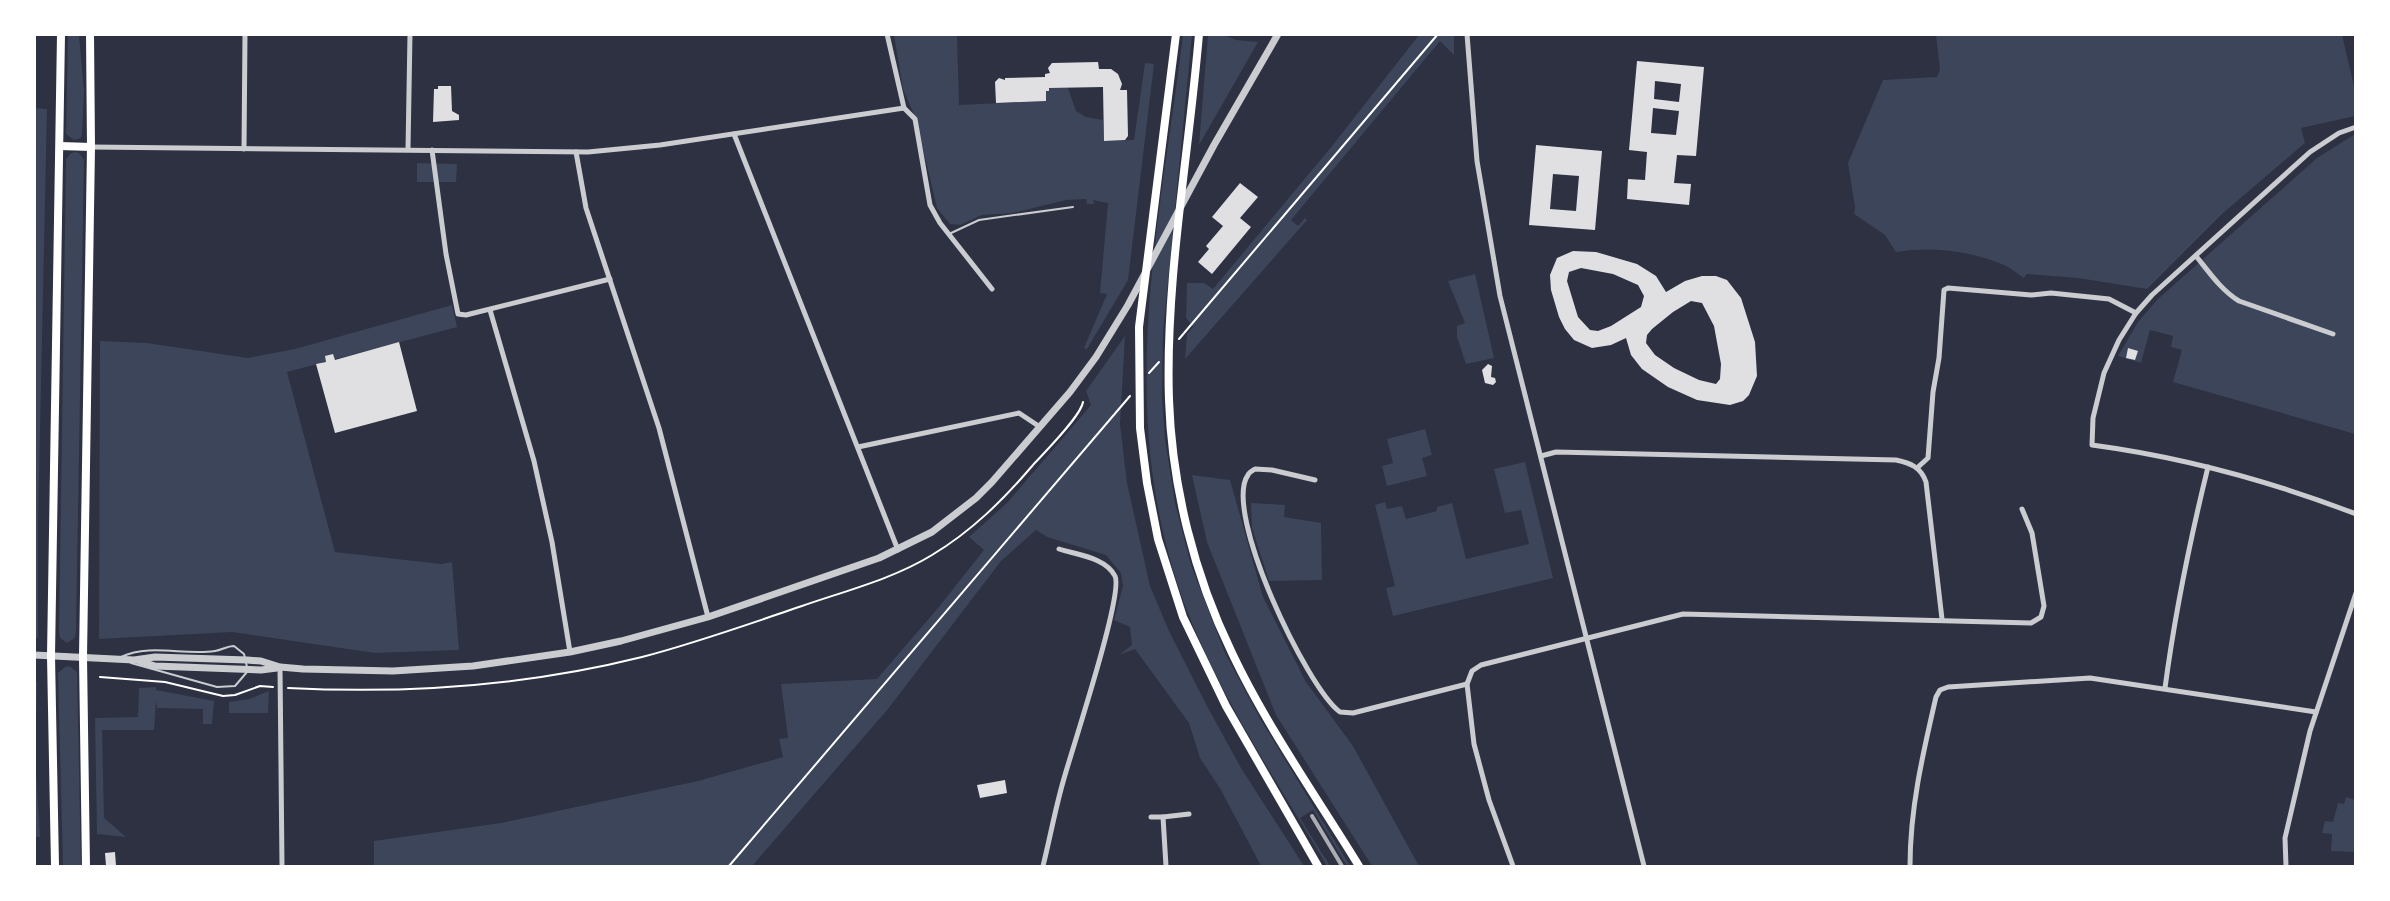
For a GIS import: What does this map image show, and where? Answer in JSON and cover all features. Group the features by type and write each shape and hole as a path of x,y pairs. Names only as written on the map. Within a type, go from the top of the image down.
{"main road":[{"path":"55,867 51,656 61,34"},
{"path":"86,867 83,657 92,147 90,34"},
{"path":"1176,34 1139,327 1140,428 1147,483 1158,539 1183,617 1226,706 1318,867"},
{"path":"1199,34 1177,246 1170,360 1171,424 1178,483 1185,519 1204,585 1231,651 1261,707 1359,867"},
{"path":"60,147 92,147"}],"street":[{"path":"244,149 245,34"},
{"path":"408,149 410,34"},
{"path":"887,34 904,108 915,119 930,205 940,223 992,289"},
{"path":"34,655 116,658 155,666 247,670 280,667 345,671 434,669 502,663 570,652 629,639 708,617 898,550 932,532 976,498 1040,427 1095,357 1128,305 1214,145 1278,34"},
{"path":"1467,34 1476,153 1500,296 1644,867"},
{"path":"92,147 576,152 660,145 904,108"},
{"path":"2355,127 2339,133 2310,152 2152,295 2136,313 2119,340 2104,373 2093,418 2092,445 2156,455 2263,481 2355,514"},
{"path":"734,134 898,550"},
{"path":"432,150 446,254 458,314 466,315 490,310 610,279"},
{"path":"576,152 586,208 658,428 708,617"},
{"path":"2196,256 2224,290 2239,301 2333,333"},
{"path":"1917,468 1928,458 1944,290 1948,288 2031,295 2051,293 2109,299 2136,313"},
{"path":"490,310 534,461 552,542 570,652"},
{"path":"858,447 1009,414 1019,413 1040,427"},
{"path":"1541,456 1556,452 1896,460 1910,463 1917,468 1926,482 1942,620"},
{"path":"2165,688 2187,552 2208,467"},
{"path":"1315,480 1272,470 1255,469 1247,475 1244,489 1244,511 1252,543 1277,612 1325,698 1340,712 1353,713 1467,684"},
{"path":"1513,867 1482,776 1474,744 1467,684 1472,671 1481,665 1683,614 2031,623 2041,617 2044,606 2032,533 2022,509"},
{"path":"1043,867 1062,784 1106,637 1118,586 1114,575 1100,561 1059,549"},
{"path":"2286,867 2285,838 2288,822 2316,712 2355,593"},
{"path":"134,660 155,657 247,660 261,661 280,667"},
{"path":"280,667 282,867"},
{"path":"1910,867 1910,838 1919,773 1936,697 1940,690 1948,687 2090,678 2316,712"},
{"path":"1151,817 1189,814"},
{"path":"1162,817 1166,867"}],"lane":[{"path":"949,234 979,220 1073,207"},
{"path":"227,646 238,648 247,660 247,674 235,686 217,687 116,658 130,653 157,650 216,651 227,646"}],"path":[{"path":"1176,342 1438,34"},
{"path":"1147,377 1161,359"},
{"path":"729,867 1132,394"},
{"path":"100,677 165,682 223,696 236,695 260,686"}],"shaded area":[{"path":"68,35 79,35 84,91 82,134 81,138 74,140 66,134"},
{"path":"894,35 957,35 959,105 1046,101 1046,91 1049,88 1068,88 1076,111 1086,117 1103,120 1104,141 1134,140 1145,63 1154,64 1128,280 1087,349 1084,348 1107,294 1100,293 1108,203 1093,200 1094,204 1087,204 1086,199 1066,200 1013,213 982,215 960,225 950,224 937,208 916,119 903,89"},
{"path":"1183,35 1192,35 1163,332 1162,397 1165,439 1175,503 1191,565 1225,653 1262,722 1350,866 1347,866 1313,810 1300,818 1330,866 1327,866 1251,740 1200,642 1186,608 1164,536 1151,464 1147,393 1148,323 1154,252"},
{"path":"1208,35 1224,35 1236,40 1258,42 1199,145"},
{"path":"1419,35 1454,35 1454,55 1440,41 1291,220 1298,226 1305,218 1307,220 1185,359 1187,334 1193,327 1186,318 1187,283 1204,283 1213,289 1332,146"},
{"path":"1936,35 2342,35 2355,90 2355,116 2301,128 2305,143 2222,214 2147,289 2078,278 2027,274 2024,278 2004,265 1965,253 1938,250 1896,252 1885,235 1854,214 1855,207 1848,163 1883,80 1937,77 1940,70"},
{"path":"35,108 47,109 38,524 38,638 34,638"},
{"path":"2355,134 2355,434 2173,382 2182,350 2171,347 2173,336 2150,330 2141,363 2118,356 2138,322 2158,299 2317,158"},
{"path":"76,152 84,160 76,632 75,638 67,643 60,638 59,632 66,159 71,153"},
{"path":"417,163 457,164 456,182 417,182"},
{"path":"1475,274 1494,358 1466,364 1457,337 1457,326 1465,323 1448,281"},
{"path":"452,305 457,327 287,372 335,552 441,564 452,562 459,650 375,653 232,632 99,639 100,341 147,343 248,358 295,349"},
{"path":"1125,336 1120,424 1127,483 1150,586 1169,631 1241,768 1304,866 1261,866 1221,790 1200,758 1189,723 1135,649 1119,655 1132,645 1130,627 1114,620 1123,586 1121,573 1106,555 1047,537 1036,530 1001,561 888,709 752,866 374,866 374,841 501,823 698,781 783,757 779,739 788,738 781,684 877,679 984,550 969,537 1007,503 1091,405 1086,391"},
{"path":"1425,429 1432,455 1422,458 1427,476 1387,486 1382,466 1393,463 1387,439"},
{"path":"1525,462 1553,578 1393,616 1386,588 1395,586 1375,505 1385,502 1387,509 1402,506 1406,519 1437,511 1437,507 1452,503 1466,559 1529,544 1521,510 1505,513 1494,469"},
{"path":"1192,475 1230,480 1263,597 1306,682 1353,746 1419,866 1372,866 1276,715 1207,542"},
{"path":"1251,503 1285,505 1284,517 1321,523 1322,580 1269,581 1252,528"},
{"path":"69,666 77,672 81,866 63,866 58,673"},
{"path":"35,679 37,683 35,754"},
{"path":"156,687 156,690 214,701 212,724 203,724 203,709 157,708 156,701 154,730 102,730 104,818 126,837 97,834 95,718 138,717 139,688"},
{"path":"269,691 268,713 229,713 229,702 249,699"},
{"path":"35,754 40,837 35,837"},
{"path":"2346,797 2355,800 2355,852 2331,851 2332,834 2322,833 2325,821 2333,822 2338,803 2344,804"}],"building":[{"path":"1637,61 1704,67 1696,156 1677,155 1674,183 1691,184 1689,205 1627,199 1628,179 1645,180 1647,152 1629,150","holes":["1655,81 1681,84 1679,102 1654,99","1653,108 1679,111 1676,135 1651,133"]},
{"path":"1098,62 1099,69 1111,69 1118,74 1122,84 1120,90 1127,90 1128,136 1125,140 1104,141 1103,87 1049,88 1049,91 1046,91 1046,101 996,103 995,82 999,78 1005,80 1005,78 1045,77 1045,74 1050,73 1048,68 1052,63"},
{"path":"438,86 451,86 452,111 459,115 459,120 433,122 434,89 438,89"},
{"path":"1536,145 1602,151 1595,230 1529,225","holes":["1553,174 1579,176 1576,211 1550,209"]},
{"path":"1240,183 1258,197 1240,218 1251,227 1212,274 1198,262 1209,249 1206,246 1223,226 1212,217"},
{"path":"1573,251 1596,252 1637,264 1656,276 1666,292 1685,281 1702,276 1716,276 1727,280 1741,298 1755,342 1757,376 1749,395 1743,401 1730,405 1697,400 1668,387 1642,369 1631,355 1626,338 1611,345 1592,348 1574,340 1559,317 1551,290 1550,275 1557,258","holes":["1581,268 1613,274 1638,285 1644,296 1641,307 1611,326 1598,331 1590,330 1578,317 1567,281 1569,272","1691,301 1702,303 1714,326 1721,364 1720,379 1716,384 1699,380 1674,368 1655,355 1646,343 1647,335 1652,329"]},
{"path":"399,342 417,411 335,433 316,364 326,362 325,356 333,354 335,360"},
{"path":"2128,348 2138,351 2135,360 2126,358"},
{"path":"1488,364 1492,366 1491,377 1495,378 1496,382 1493,385 1485,383 1482,370"},
{"path":"1005,780 1007,793 980,798 977,785"},
{"path":"115,852 116,866 106,866 105,853"}],"railway":[{"path":"1312,816 1342,866"}]}
